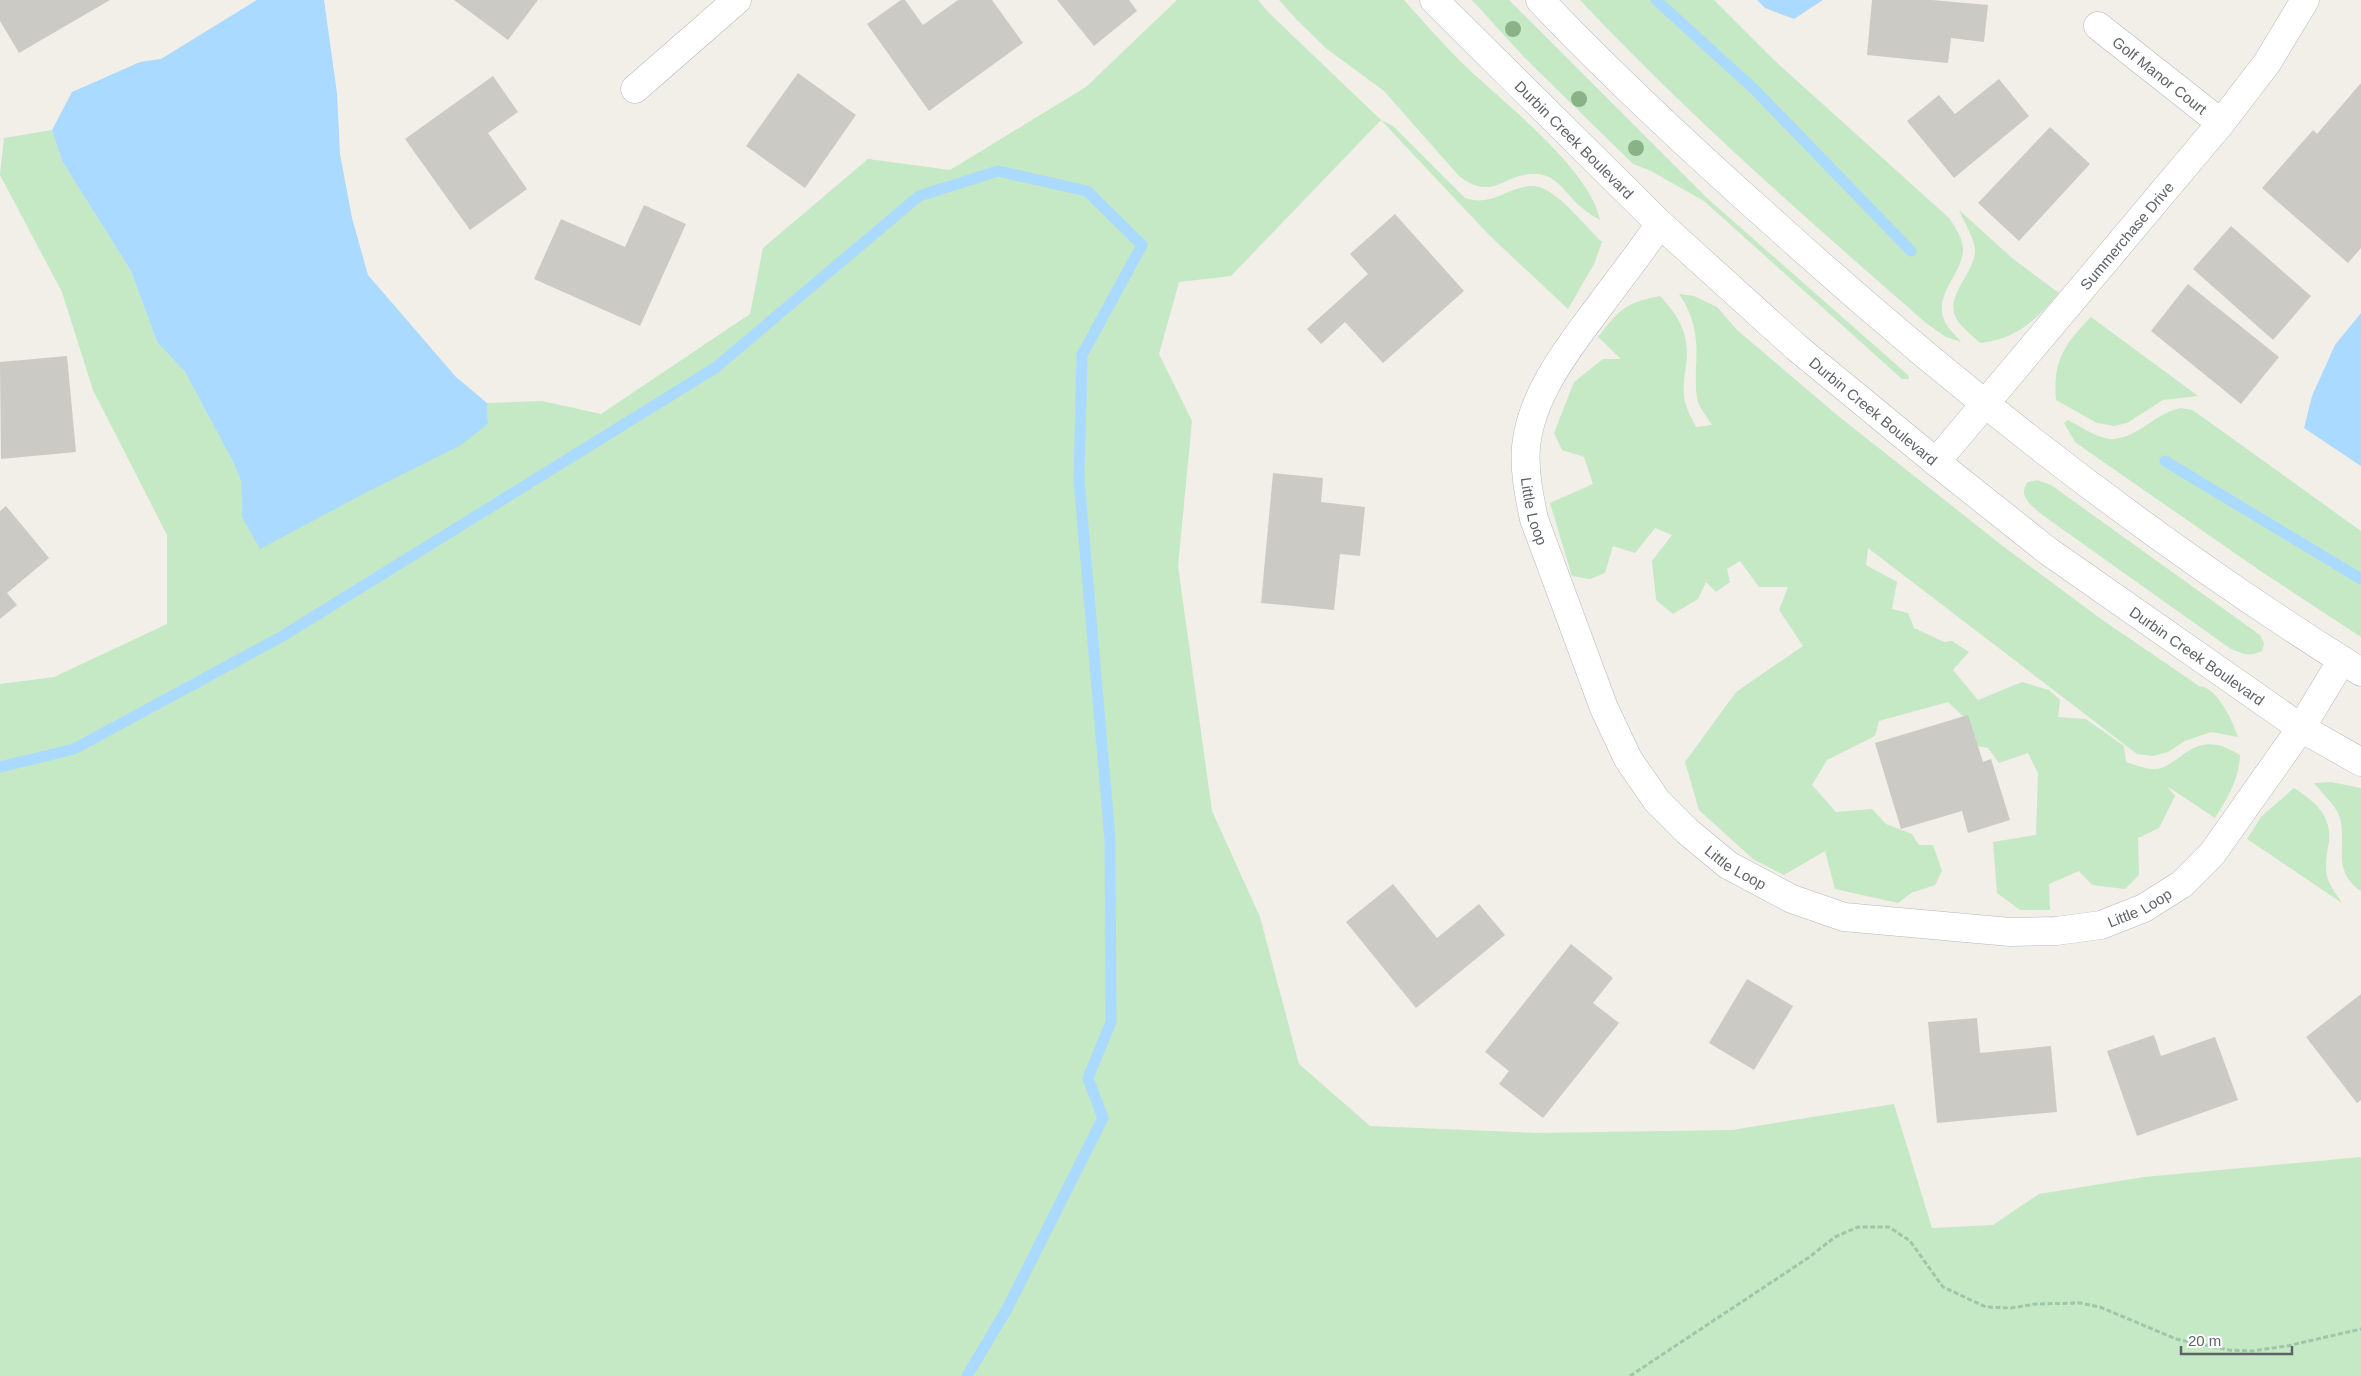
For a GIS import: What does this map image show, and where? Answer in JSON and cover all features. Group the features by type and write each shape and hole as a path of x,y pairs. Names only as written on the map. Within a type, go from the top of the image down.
{"street":[{"path":"636,89 737,0"},
{"name":"Durbin Creek Boulevard","path":"1434,0 1660,224 1796,347 2048,551 2301,728 2361,762"},
{"path":"1540,0 1710,167 1845,288 1985,406 2137,520 2351,666"},
{"name":"Summerchase Drive","path":"1936,462 2221,123 2266,63 2305,0"},
{"name":"Golf Manor Court","path":"2098,26 2221,123"},
{"name":"Little Loop","path":"1660,224 1572,343 1547,384 1534,414 1526,447 1528,488 1534,519 1604,708 1628,759 1657,801 1728,866 1792,899 1844,917 2010,932 2056,931 2101,925 2144,908 2182,884 2212,854 2301,728 2351,666"}],"path":[{"path":"1630,1376 1808,1258 1835,1237 1858,1227 1890,1227 1910,1241 1943,1287 1986,1307 2011,1308 2036,1304 2080,1303 2100,1307 2176,1339 2197,1345 2229,1350 2252,1351 2287,1346 2361,1329"}],"green space":[{"path":"1177,0 1258,0 1270,14 1381,120 1231,276 1179,282 1159,354 1192,421 1178,566 1212,811 1260,917 1299,1064 1370,1126 1535,1133 1732,1130 1894,1104 1932,1228 1993,1225 2039,1194 2144,1177 2361,1157 2361,1376 0,1376 0,684 54,677 167,624 167,535 93,390 62,292 0,175 4,138 52,130 62,161 131,271 157,342 185,372 232,460 241,481 242,517 488,424 487,403 542,401 601,414 750,314 763,248 868,159 950,170 1086,87"},
{"path":"1279,0 1404,0 1461,62 1562,157 1580,179 1593,200 1600,220 1583,209 1554,180 1543,175 1530,174 1519,176 1492,186 1483,187 1472,184 1459,176 1384,91 1327,49"},
{"path":"1472,0 1509,0 1708,199 1908,375 1909,379 1902,379 1704,201 1651,171 1633,164 1524,57"},
{"path":"1580,0 1714,0 1775,61 1949,218 1960,237 1963,250 1958,268 1945,293 1942,310 1945,323 1961,342 1946,337 1926,323 1793,205 1663,84"},
{"path":"1381,120 1393,126 1465,198 1486,200 1523,187 1532,186 1550,192 1574,212 1602,242 1594,264 1568,309 1489,235"},
{"path":"1959,210 2012,258 2059,293 2025,327 1993,341 1980,343 1960,324 1955,314 1953,305 1970,269 1975,250 1971,235"},
{"path":"1679,294 1694,296 1717,307 1737,330 1837,415 2004,547 2101,619 2199,686 2212,692 2228,714 2238,737 2211,732 2185,741 2168,752 2153,756 2137,754 1868,548 1866,565 1897,582 1892,609 1908,613 1914,628 1944,642 1952,641 1969,652 1953,670 1978,700 2022,682 2049,690 2060,700 2058,717 2086,719 2124,746 2126,762 2149,769 2163,767 2188,751 2202,745 2209,744 2224,747 2240,755 2235,780 2215,818 2167,786 2175,796 2159,828 2138,838 2139,875 2125,889 2092,885 2079,871 2049,884 2050,910 2020,910 1997,893 1993,842 2036,835 2038,773 2028,753 1999,763 1988,748 1977,746 1965,718 1948,702 1879,721 1875,736 1827,760 1812,785 1836,812 1872,809 1886,824 1912,834 1919,845 1933,845 1942,871 1935,885 1911,893 1898,903 1835,889 1825,851 1784,875 1753,859 1699,810 1685,762 1736,692 1803,646 1779,610 1788,587 1759,587 1740,561 1727,569 1730,582 1716,592 1706,582 1698,599 1673,614 1656,600 1652,561 1672,535 1655,528 1635,553 1613,546 1605,573 1590,579 1572,576 1550,503 1593,484 1584,457 1562,450 1554,433 1574,382 1603,359 1621,359 1598,337 1618,314 1631,304 1660,296 1678,319 1685,336 1686,345 1684,391 1687,408 1696,427 1712,425 1698,402 1696,389 1696,338 1689,311"},
{"path":"2091,317 2198,396 2163,400 2127,423 2114,426 2097,423 2056,400 2056,374 2062,354 2074,336"},
{"path":"2181,408 2192,410 2201,416 2361,531 2361,637 2262,572 2075,442 2064,423 2068,420 2100,437 2121,438 2130,435 2172,410"},
{"path":"2037,480 2051,485 2260,635 2264,643 2262,651 2246,654 2231,649 2041,514 2027,499 2024,491 2028,482"},
{"path":"2331,782 2361,788 2361,891 2345,873 2341,821 2337,811 2314,783"},
{"path":"2294,788 2320,809 2327,823 2329,841 2326,870 2328,880 2342,903 2247,839 2261,817"}],"water":[{"path":"257,0 324,0 337,93 340,154 352,218 368,275 456,377 487,403 488,424 461,445 260,549 242,517 241,481 232,460 185,372 157,342 131,271 62,161 52,130 72,92 140,62 161,59"},
{"path":"1757,0 1823,0 1794,19 1765,8"},
{"path":"2361,313 2361,466 2304,428 2312,396 2335,345"}],"building":[{"path":"0,0 110,0 19,53 0,21"},
{"path":"454,0 538,0 508,40"},
{"path":"901,0 905,0 923,25 958,0 992,0 1023,43 929,111 867,24"},
{"path":"1057,0 1129,0 1137,11 1094,46"},
{"path":"1872,0 1932,0 1988,5 1984,42 1951,38 1948,63 1867,55"},
{"path":"798,73 856,115 805,188 746,146"},
{"path":"493,76 518,112 488,133 527,189 470,230 405,139"},
{"path":"1999,79 2029,116 1954,178 1907,121 1939,95 1955,114"},
{"path":"2361,83 2361,248 2348,263 2262,188 2313,130 2317,134"},
{"path":"2050,127 2090,164 2019,241 1978,203"},
{"path":"644,205 686,224 640,326 534,279 561,219 625,247"},
{"path":"1395,214 1464,291 1383,363 1345,322 1321,344 1307,329 1368,274 1350,254"},
{"path":"2231,226 2311,296 2273,340 2193,269"},
{"path":"2188,284 2279,357 2241,404 2151,331"},
{"path":"67,356 76,452 1,459 0,362"},
{"path":"1273,473 1323,478 1321,502 1365,507 1360,556 1340,554 1334,610 1261,603"},
{"path":"6,506 49,558 7,593 17,605 0,619 0,511"},
{"path":"1968,715 1983,762 1991,759 2010,820 1968,833 1962,811 1901,829 1875,743"},
{"path":"1393,884 1437,938 1479,904 1505,935 1416,1008 1346,922"},
{"path":"1571,944 1613,978 1593,1003 1619,1023 1543,1118 1499,1084 1509,1071 1485,1052"},
{"path":"1747,979 1793,1006 1754,1070 1709,1043"},
{"path":"2361,994 2361,1100 2357,1103 2306,1037"},
{"path":"1977,1018 1980,1053 2051,1046 2057,1112 1937,1123 1928,1022"},
{"path":"2154,1035 2161,1056 2215,1037 2238,1100 2137,1136 2107,1051"}],"waterway":[{"path":"1656,0 1754,89 1911,251"},
{"path":"0,767 74,749 281,637 715,368 919,196 998,171 1087,191 1142,245 1082,355 1079,480 1110,839 1111,1022 1088,1078 1103,1118 1007,1309 967,1376"},
{"path":"2165,461 2361,579"}]}
